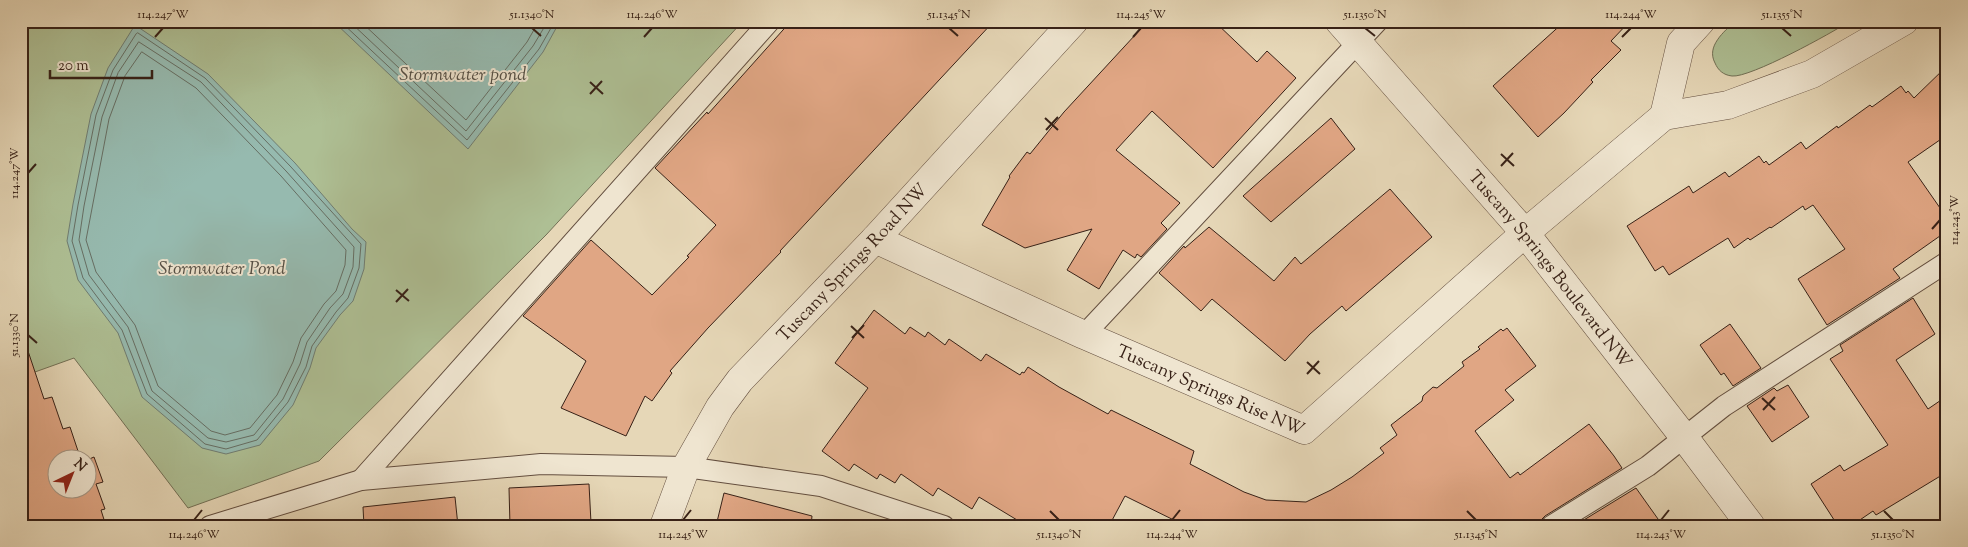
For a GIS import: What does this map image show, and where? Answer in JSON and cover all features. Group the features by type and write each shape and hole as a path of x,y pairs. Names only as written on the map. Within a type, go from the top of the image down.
{"street":[{"name":"Tuscany Springs Road NW","path":"664,526 686,467 720,407 740,380 875,239 1074,21"},
{"name":"Tuscany Springs Boulevard NW","path":"1339,21 1525,233 1751,526"},
{"path":"1664,116 1681,43 1701,21"},
{"path":"1525,233 1664,116 1728,105 1812,74 1904,21"},
{"name":"Tuscany Springs Rise NW","path":"875,239 1084,334 1304,430 1525,233"}],"lane":[{"path":"361,480 770,21"},
{"path":"1084,334 1378,21"},
{"path":"1552,526 1648,466 1724,406 1947,262"},
{"path":"210,526 361,480 541,464 686,467 821,486 944,526"}],"path":[{"path":"21,27 22,21"}],"green space":[{"path":"21,21 743,21 546,235 319,461 188,508 74,358 21,377"},
{"path":"1735,21 1850,21 1772,63 1742,75 1732,76 1721,72 1715,63 1713,51 1714,45"}],"water":[{"name":"Stormwater pond","path":"333,21 560,21 543,52 468,149"},
{"name":"Stormwater Pond","path":"135,25 208,74 295,163 352,229 366,242 364,269 353,301 340,315 316,348 310,368 293,405 260,445 226,454 202,448 142,397 118,333 78,280 67,241 91,114 108,68"}],"building":[{"path":"791,21 994,21 781,252 708,328 670,371 672,373 652,401 645,396 626,436 561,408 586,361 523,316 591,240 652,295 689,257 687,256 716,225 655,168 707,112 708,114"},
{"path":"1148,21 1214,21 1257,62 1267,51 1296,78 1213,168 1152,111 1116,150 1180,203 1161,223 1167,229 1141,257 1137,254 1135,258 1123,250 1099,289 1067,270 1092,229 1025,248 982,225 1009,176 1027,152 1030,154 1064,112"},
{"path":"1565,21 1630,21 1611,41 1621,50 1591,80 1593,82 1564,113 1538,137 1493,86"},
{"path":"1947,66 1947,135 1908,162 1947,218 1947,231 1893,269 1900,278 1827,325 1798,279 1845,249 1813,205 1805,210 1803,206 1771,228 1750,240 1748,238 1734,248 1728,238 1669,275 1663,266 1655,271 1627,226 1689,186 1693,193 1725,172 1729,177 1759,156 1764,163 1766,161 1769,165 1801,142 1806,149 1837,126 1838,128 1870,105 1872,107 1901,86 1906,93 1908,91 1914,98"},
{"path":"1331,118 1355,149 1271,222 1243,196"},
{"path":"1390,189 1432,237 1346,311 1342,306 1310,334 1285,361 1212,299 1201,311 1159,273 1184,246 1185,248 1209,227 1274,281 1295,257 1301,264"},
{"path":"1913,298 1935,334 1896,360 1928,409 1947,396 1947,472 1876,515 1873,511 1851,526 1838,526 1811,484 1840,465 1844,471 1888,445 1830,359 1843,351 1840,345"},
{"path":"874,310 905,334 910,327 925,337 928,332 945,345 949,339 981,361 986,354 1020,375 1028,367 1059,387 1108,414 1111,410 1194,451 1190,464 1244,492 1266,500 1306,502 1352,477 1384,453 1380,448 1397,435 1391,425 1422,401 1423,396 1433,387 1437,388 1464,366 1462,362 1480,349 1478,347 1501,329 1503,331 1507,328 1536,366 1505,390 1514,400 1475,431 1510,478 1518,472 1520,475 1589,424 1622,468 1545,516 1539,526 1186,526 1125,496 1109,526 1027,526 979,497 972,509 938,488 933,496 901,474 895,483 880,474 877,479 854,464 849,471 822,451 868,388 835,363"},
{"path":"1730,324 1761,368 1733,386 1724,373 1721,375 1700,345"},
{"path":"26,345 44,399 52,397 63,429 70,427 78,450 48,450 48,500 98,500 98,490 105,509 101,510 106,526 21,526 21,346"},
{"path":"1788,385 1809,417 1772,442 1747,406 1774,388 1777,391"},
{"path":"98,468 103,482 98,483"},
{"path":"589,484 591,523 510,526 509,488"},
{"path":"1636,488 1663,526 1574,526"},
{"path":"724,493 812,516 811,526 716,526"},
{"path":"455,497 458,526 364,526 363,507"}]}
